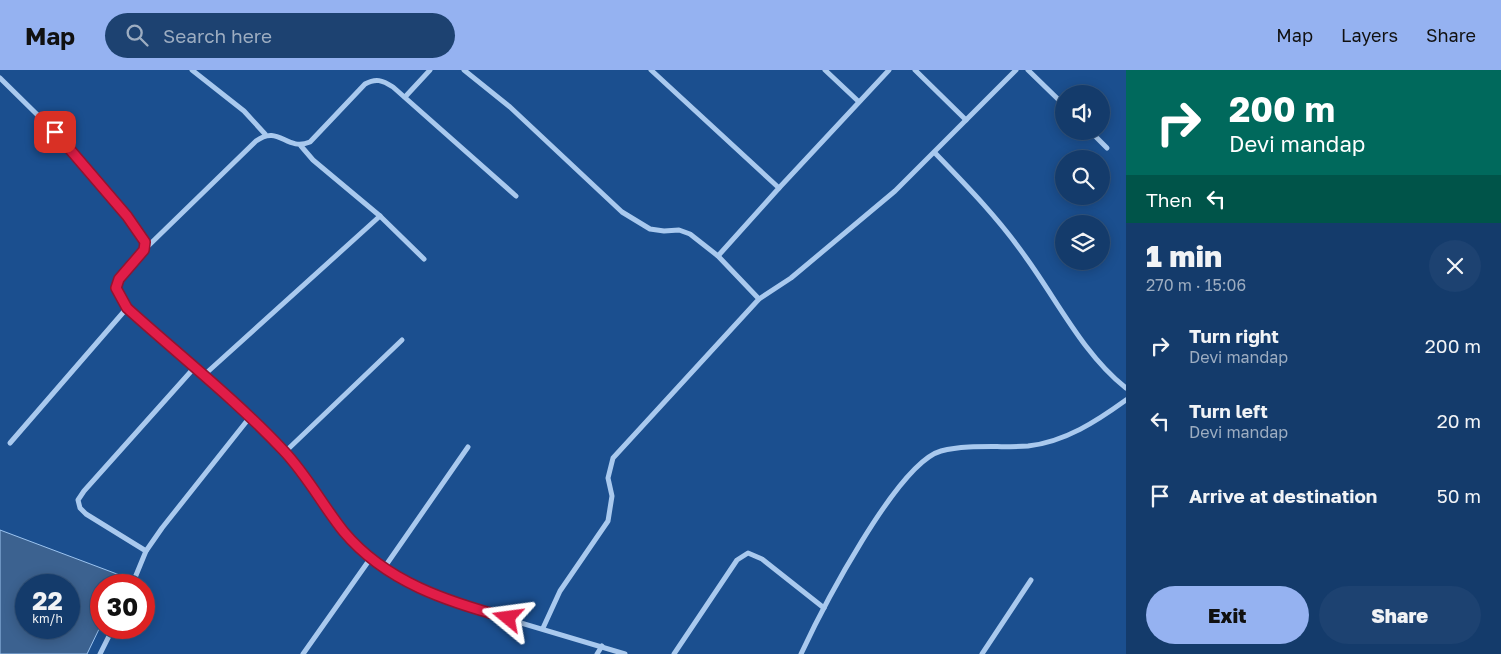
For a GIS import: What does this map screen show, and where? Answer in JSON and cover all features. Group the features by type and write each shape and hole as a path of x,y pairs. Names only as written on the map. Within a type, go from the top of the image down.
{"street":[{"path":"192,70 244,111 265,134"},
{"path":"404,97 430,70"},
{"path":"464,70 510,107 622,212 650,229 664,232 679,230 690,234 718,256 759,299"},
{"path":"651,70 779,188"},
{"path":"825,70 858,102"},
{"path":"718,256 889,70"},
{"path":"914,70 966,120"},
{"path":"543,628 560,591 608,521 612,509 608,468 613,458 759,299 790,278 835,242 935,153 1016,70"},
{"path":"1028,70 1055,96"},
{"path":"0,78 71,149 141,233 145,242 144,250"},
{"path":"516,196 404,97 383,80 373,80 365,84 310,142 301,146 292,144 273,134 265,134 144,250 119,279 116,288 127,308 250,417 285,452 345,533 370,558 398,578 434,595 625,654"},
{"path":"1099,140 1107,148"},
{"path":"301,146 312,160 380,216 424,259"},
{"path":"935,153 995,215 1087,346 1115,379 1126,388"},
{"path":"203,376 380,216"},
{"path":"10,443 127,308"},
{"path":"285,452 402,340"},
{"path":"146,551 86,514 80,508 78,500 194,368"},
{"path":"801,654 863,538 920,463 939,452 960,448 1031,445 1064,437 1094,422 1126,400"},
{"path":"137,574 146,551 162,528 250,417"},
{"path":"384,568 468,447"},
{"path":"674,654 737,560 748,553 762,559 824,608"},
{"path":"303,654 370,558"},
{"path":"982,654 1031,580"},
{"path":"100,654 108,639"},
{"path":"597,654 602,646"}],"water":[{"path":"0,530 117,574 90,574 90,639 94,639 87,654 0,654"}],"route":[{"path":"55,132 141,233 145,242 144,250 139,259 119,279 116,288 127,308 250,417 285,452 345,533 370,558 398,578 434,595 508,618"}]}
